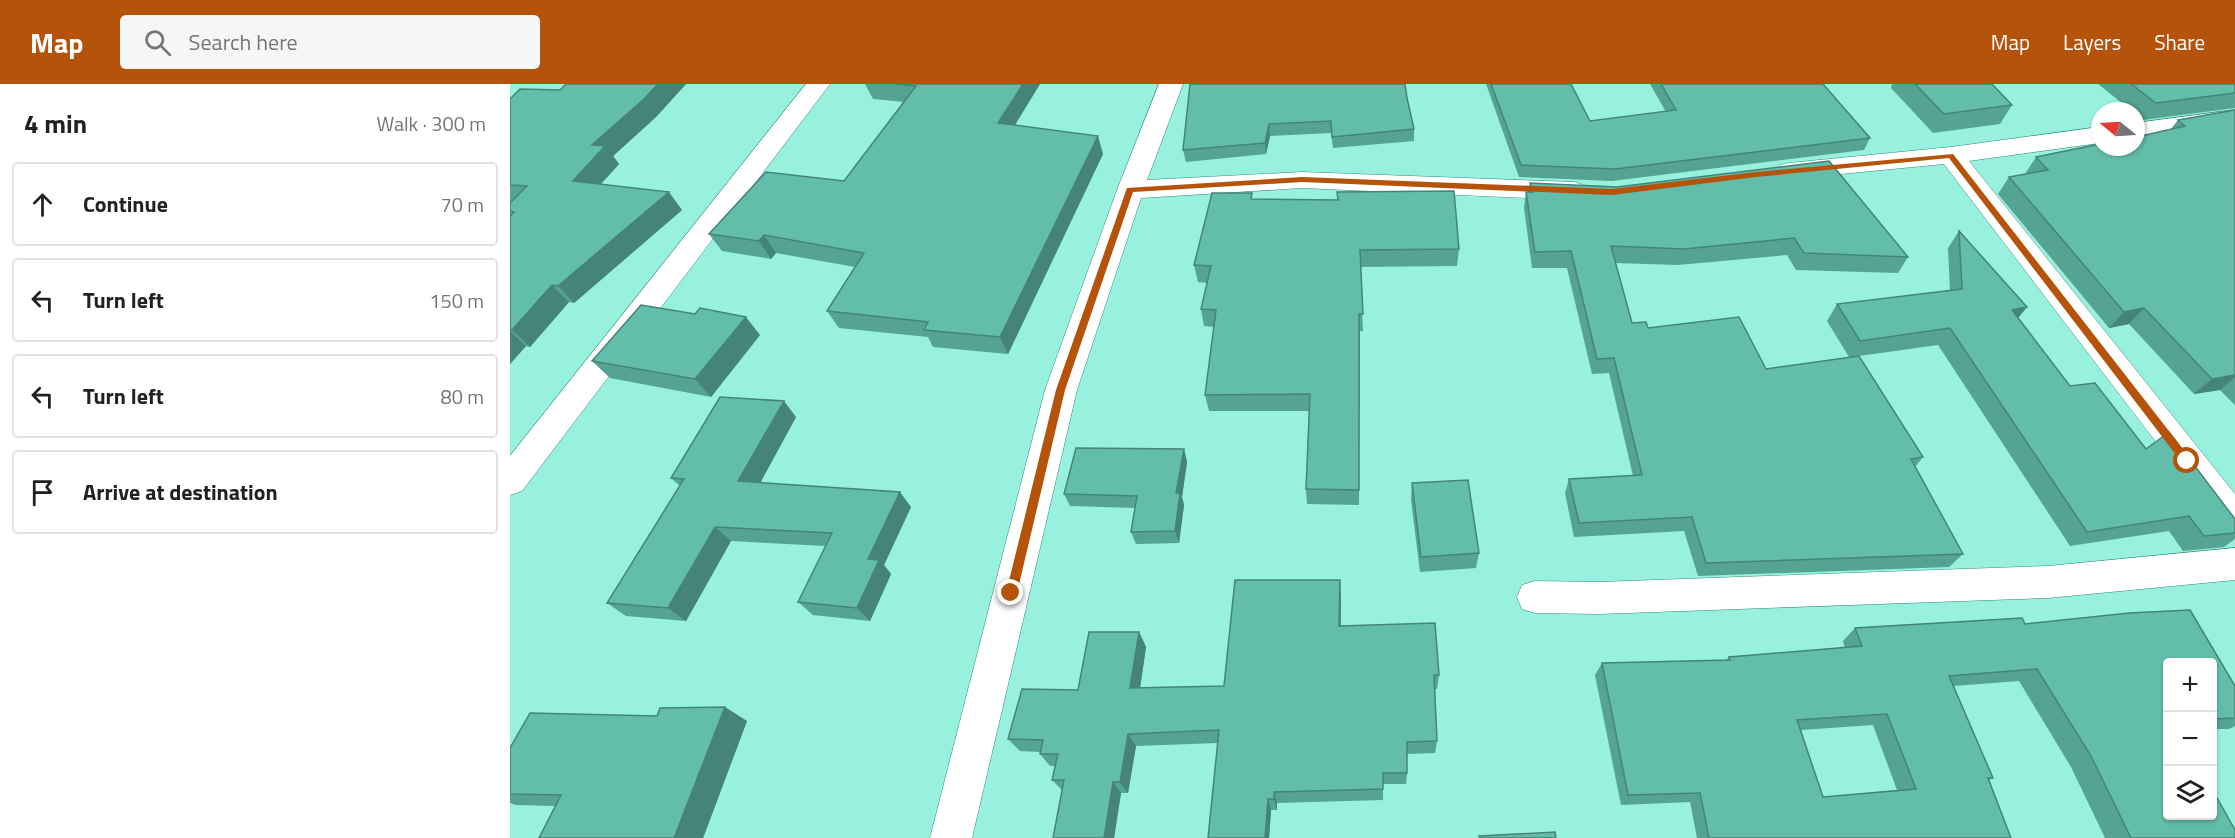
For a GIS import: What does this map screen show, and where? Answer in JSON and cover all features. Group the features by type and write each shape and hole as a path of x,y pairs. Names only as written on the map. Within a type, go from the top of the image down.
{"street":[{"path":"510,481 818,84"},
{"path":"951,838 1061,390 1130,190 1171,84"},
{"path":"2145,130 2235,117"},
{"path":"1768,173 1951,155 2091,136"},
{"path":"1951,155 2235,520"},
{"path":"1130,190 1302,180 1600,192"},
{"path":"1535,597 1599,598 2048,582 2235,564"}],"building":[{"path":"566,84 658,84 592,145 605,146 573,181 669,192 558,286 552,285 510,330 510,216 514,212 510,211 510,203 527,186 510,185 510,99 520,89 560,90"},
{"path":"895,84 1023,84 998,123 1098,136 1000,337 924,330 928,322 827,311 864,253 764,235 759,241 709,234 766,172 844,181 916,86"},
{"path":"1190,84 1405,84 1414,129 1332,137 1331,121 1269,124 1265,143 1183,150"},
{"path":"1491,84 1571,84 1590,121 1676,110 1661,84 1823,84 1870,138 1615,169 1521,165"},
{"path":"1915,84 1992,84 2012,105 1944,114"},
{"path":"2131,84 2235,84 2235,93 2156,103"},
{"path":"2235,110 2235,375 2212,379 2144,308 2124,312 2009,177 2048,170 2036,157 2091,146 2091,156 2145,156 2145,135 2185,126 2178,120"},
{"path":"1829,161 1908,257 1804,253 1794,238 1684,249 1611,246 1632,323 1646,322 1648,328 1739,317 1766,369 1859,356 1923,457 1911,459 1963,554 1706,563 1692,517 1579,523 1569,479 1642,475 1614,358 1597,359 1571,251 1535,252 1526,192 1533,192 1530,183 1617,187"},
{"path":"1454,191 1459,249 1360,250 1363,314 1359,314 1359,490 1306,489 1310,394 1205,395 1216,310 1201,309 1211,266 1194,265 1212,193 1252,193 1251,199 1338,200 1337,192"},
{"path":"1959,231 2027,307 2012,310 2070,386 2095,383 2146,449 2169,432 2235,519 2235,533 2204,536 2189,516 2087,532 1950,328 1860,341 1837,304 1962,289"},
{"path":"641,305 695,314 700,308 746,317 695,379 592,361"},
{"path":"720,397 784,401 738,481 900,492 868,559 879,560 857,608 798,602 832,533 715,527 668,608 607,603 684,479 671,478"},
{"path":"1076,448 1184,449 1176,493 1180,493 1175,531 1131,532 1137,496 1064,494"},
{"path":"1468,480 1479,553 1421,557 1412,483"},
{"path":"1235,580 1340,580 1339,626 1435,623 1439,675 1434,675 1437,741 1407,742 1407,773 1383,773 1383,789 1274,792 1274,799 1268,799 1265,838 1208,838 1219,730 1128,734 1120,782 1113,782 1104,838 1053,838 1064,780 1052,780 1058,754 1040,754 1043,740 1008,739 1022,689 1078,690 1089,632 1139,632 1130,688 1224,686"},
{"path":"2190,610 2235,686 2235,718 2217,719 2217,658 2163,658 2163,820 2217,820 2217,798 2235,830 2235,838 2131,838 2091,756 2037,669 1949,676 1993,778 1988,778 2011,838 1709,838 1700,793 1628,795 1602,663 1730,660 1729,657 1862,646 1855,628 2022,618 2025,624 2129,613","holes":["1887,714 1916,789 1823,797 1797,720"]},
{"path":"725,707 674,838 539,838 561,795 510,794 510,748 530,713 657,716 660,708"},
{"path":"1555,832 1556,838 1480,838 1479,836"}],"route":[{"path":"1011,593 1061,390 1130,190 1302,180 1612,192 1756,174 1951,155 2187,461"}]}
